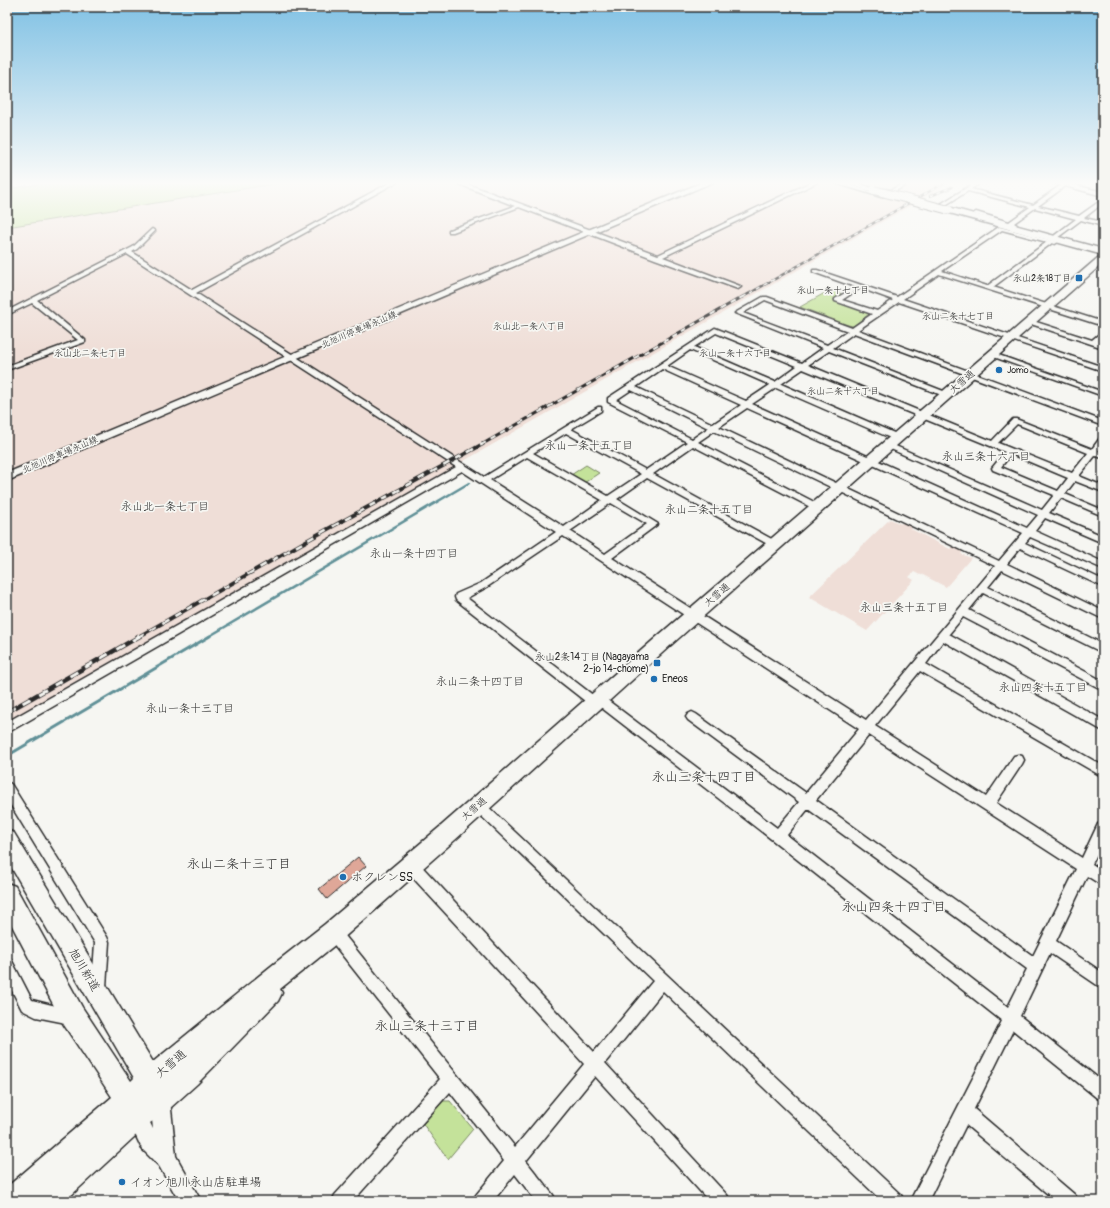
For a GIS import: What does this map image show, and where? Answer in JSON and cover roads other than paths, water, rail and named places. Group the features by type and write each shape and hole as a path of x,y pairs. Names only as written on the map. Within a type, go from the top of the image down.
{"highway":[{"name":"大雪通","path":"12,1201 155,1091 188,1075 332,932 693,616 819,508 1103,258"},
{"name":"旭川新道","path":"7,840 155,1091"},
{"path":"7,894 73,1016 116,1079 133,1109"},
{"name":"大雪通","path":"44,1201 133,1109"}],"main road":[{"name":"北旭川停車場永山線","path":"7,472 573,238"},
{"path":"1053,238 1103,252"},
{"name":"北旭川停車場永山線","path":"7,478 290,356"}],"street":[{"path":"7,313 128,252 135,248 145,238"},
{"path":"191,293 291,238"},
{"path":"605,238 738,287"},
{"path":"658,258 699,238"},
{"path":"986,238 563,532 484,585 460,597 596,701 778,836 1011,1018 1103,1092"},
{"path":"1051,238 1077,245"},
{"path":"988,288 1054,239"},
{"path":"128,252 1103,879"},
{"path":"815,271 1103,369"},
{"path":"938,272 1103,324"},
{"path":"860,286 837,300 878,314"},
{"path":"947,394 738,313 765,298 1103,424"},
{"path":"7,368 83,341 33,300"},
{"path":"1030,322 1103,346"},
{"path":"819,508 611,400 715,330 1103,489"},
{"path":"1093,343 1103,333"},
{"path":"689,347 775,385 1043,513 1103,540"},
{"path":"993,355 1103,394"},
{"path":"662,366 1103,566"},
{"path":"631,387 1103,615"},
{"path":"483,481 567,430 598,409"},
{"path":"993,444 1016,422 1098,454"},
{"path":"567,430 776,545"},
{"path":"778,836 808,802 866,728 1073,477 1098,454 1103,440"},
{"path":"1010,451 996,468 1103,513"},
{"path":"528,454 654,524 605,558"},
{"path":"7,728 462,467"},
{"path":"1018,544 1103,584"},
{"path":"982,588 1103,649"},
{"path":"963,612 1103,686"},
{"path":"942,635 1103,726"},
{"path":"919,665 1103,772"},
{"path":"692,717 1035,966"},
{"path":"987,805 1018,760"},
{"path":"7,788 102,942 99,995"},
{"path":"478,805 895,1201"},
{"path":"918,1201 1011,1018 1103,828"},
{"path":"410,864 721,1201"},
{"path":"332,932 548,1201"},
{"path":"1047,943 1103,982"},
{"path":"7,966 27,1005 36,1010 73,1016"},
{"path":"482,1201 662,980"},
{"path":"340,1201 450,1080"},
{"path":"155,1091 166,1159"},
{"path":"133,1109 149,1142 166,1159 191,1201"},
{"path":"964,1112 1069,1201"}],"waterway":[{"path":"208,637 469,483"},
{"path":"7,756 210,636"}],"railway":[{"path":"743,297 846,238"},
{"path":"481,445 744,296"},
{"path":"138,637 306,541 483,444"},
{"path":"7,712 140,636"}],"place":[{"name":"永山2条18丁目","path":"1079,278"},
{"name":"Jomo","path":"999,370"},
{"name":"永山2条14丁目 (Nagayama 2-jo 14-chome)","path":"657,663"},
{"name":"Eneos","path":"654,679"},
{"name":"ホクレンSS","path":"343,877"},
{"name":"イオン旭川永山店駐車場","path":"122,1182"}],"district":[{"name":"永山一条十七丁目","path":"833,290"},
{"name":"永山二条十七丁目","path":"958,316"},
{"name":"永山北一条八丁目","path":"529,326"},
{"name":"永山北二条七丁目","path":"90,353"},
{"name":"永山一条十六丁目","path":"735,353"},
{"name":"永山二条十六丁目","path":"843,391"},
{"name":"永山一条十五丁目","path":"589,445"},
{"name":"永山三条十六丁目","path":"986,456"},
{"name":"永山北一条七丁目","path":"165,506"},
{"name":"永山二条十五丁目","path":"709,509"},
{"name":"永山一条十四丁目","path":"414,553"},
{"name":"永山三条十五丁目","path":"904,607"},
{"name":"永山二条十四丁目","path":"480,681"},
{"name":"永山四条十五丁目","path":"1043,687"},
{"name":"永山一条十三丁目","path":"190,708"},
{"name":"永山三条十四丁目","path":"704,777"},
{"name":"永山二条十三丁目","path":"239,864"},
{"name":"永山四条十四丁目","path":"894,907"},
{"name":"永山三条十三丁目","path":"427,1026"}]}
